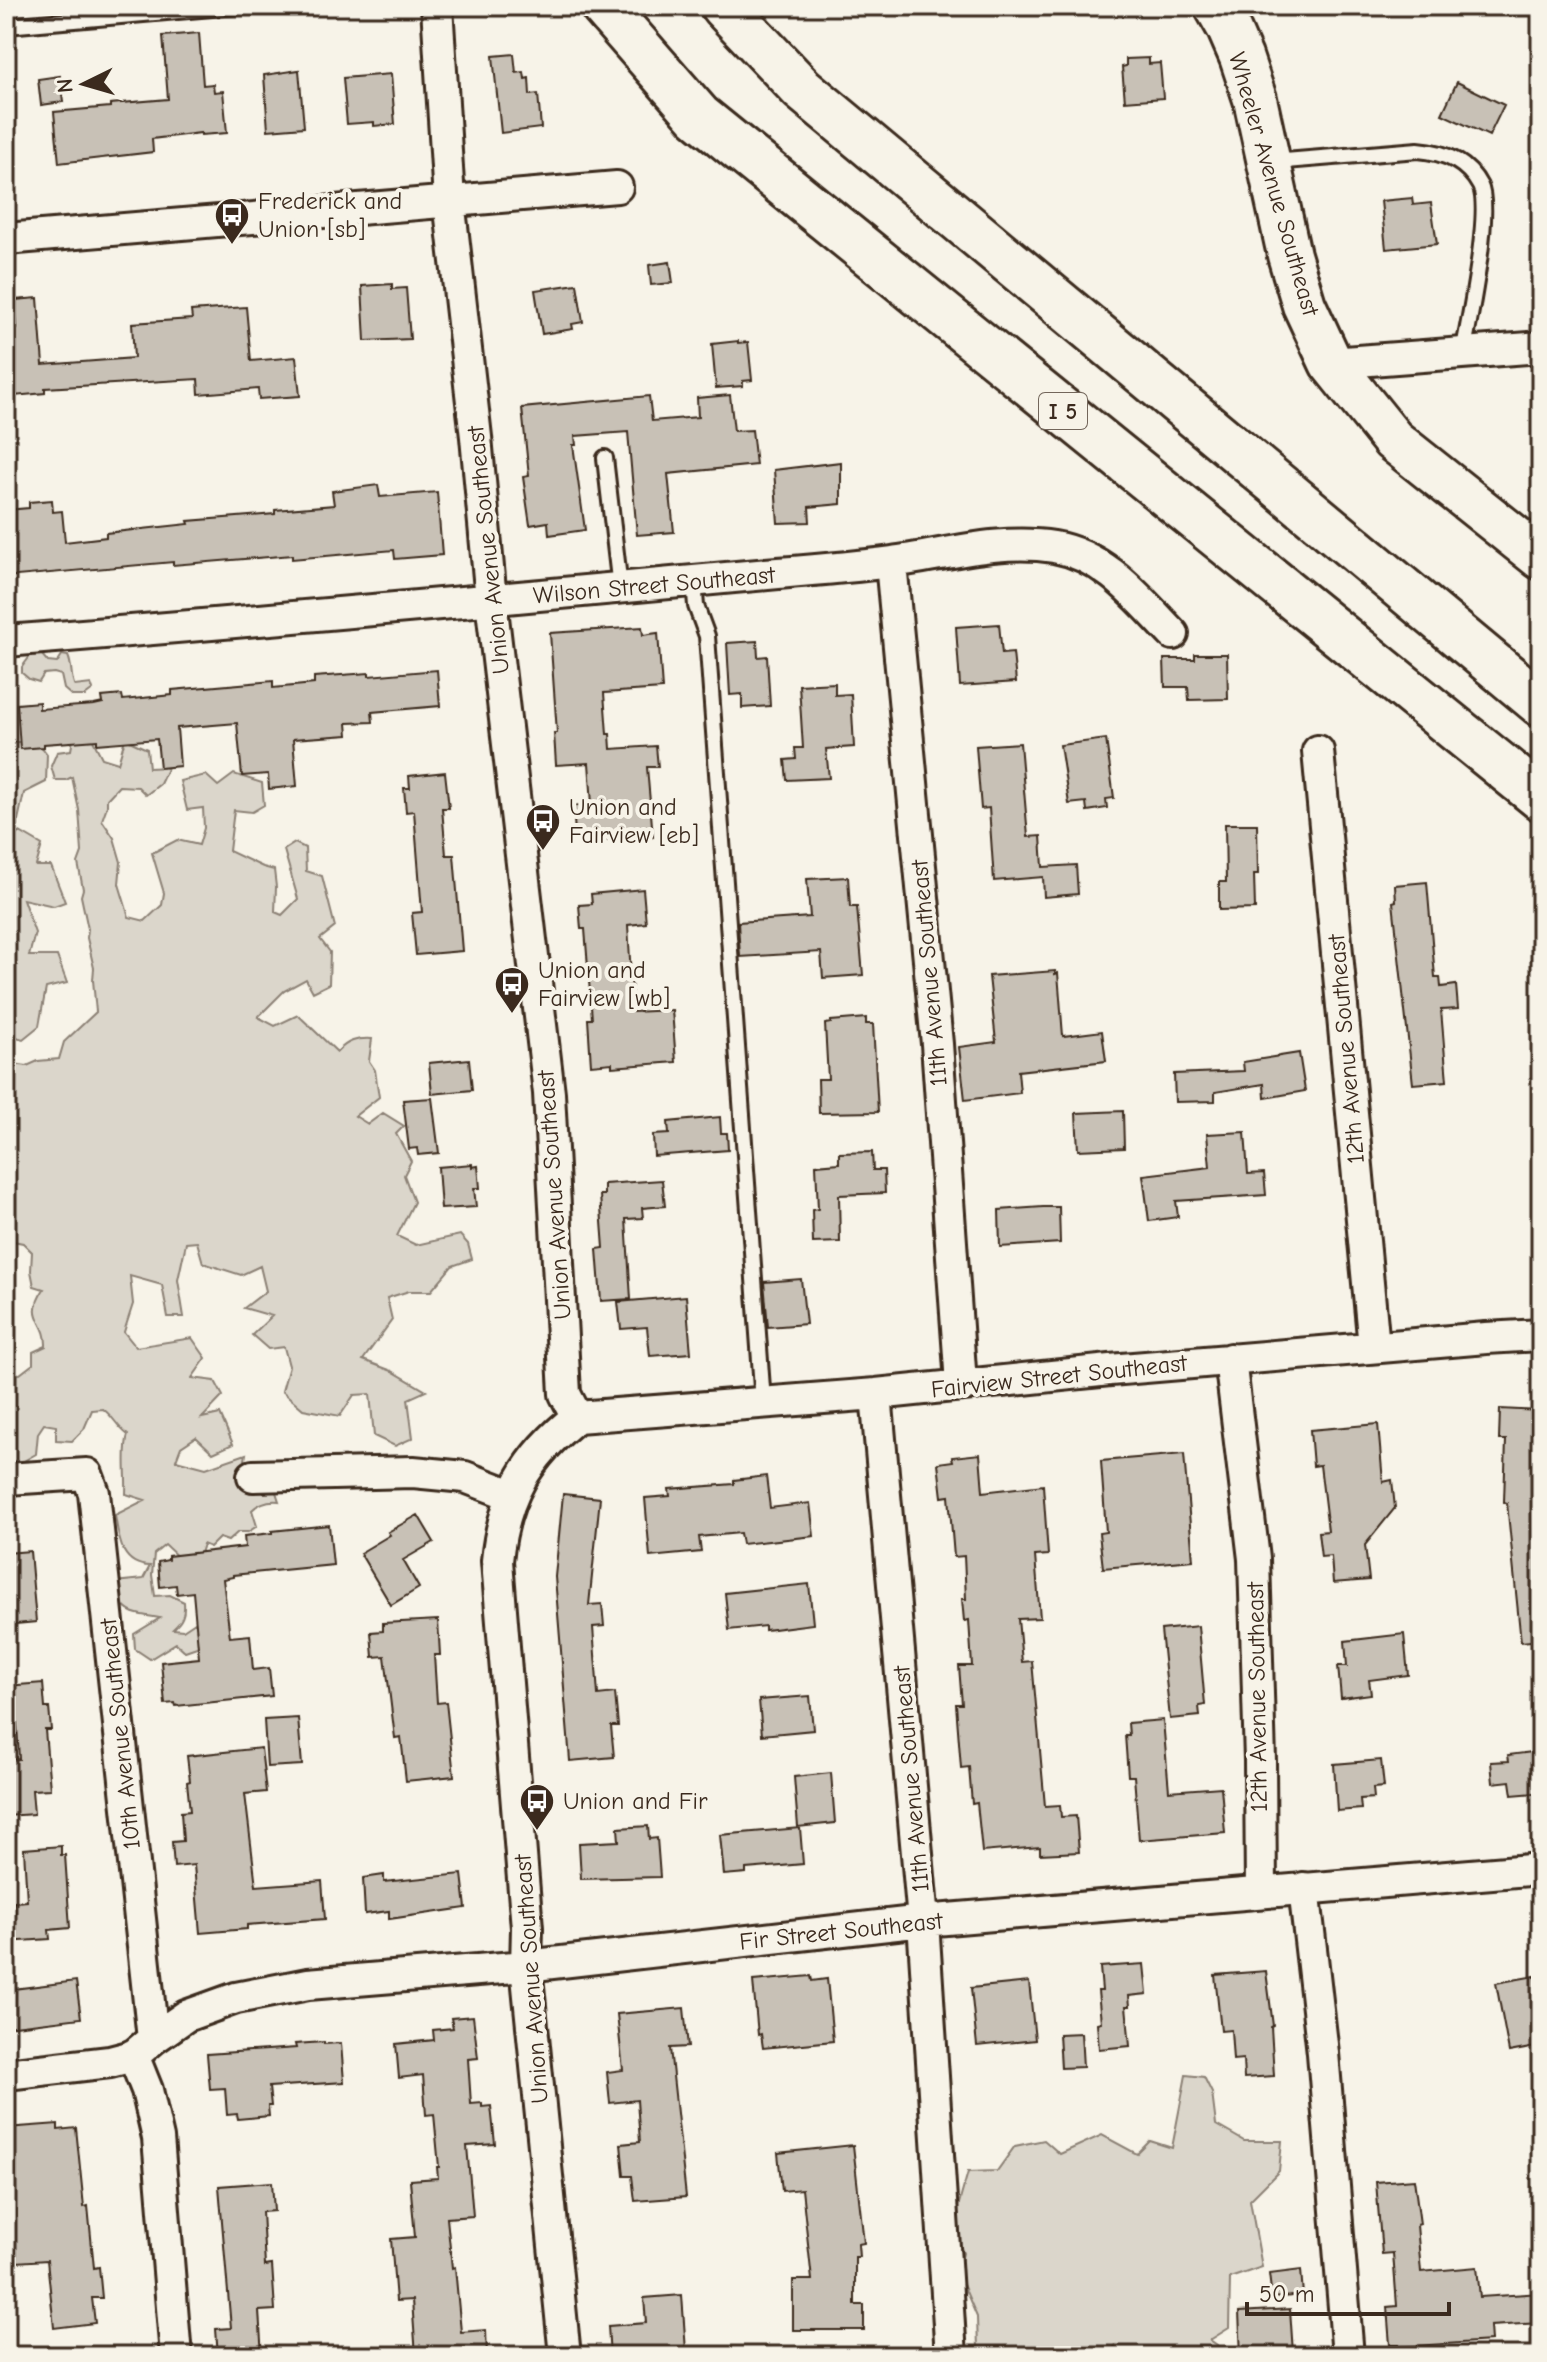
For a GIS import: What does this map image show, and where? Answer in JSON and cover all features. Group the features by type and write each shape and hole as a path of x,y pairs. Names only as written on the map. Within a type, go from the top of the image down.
{"highway":[{"name":"I 5","path":"603,6 699,116 1541,798"},
{"path":"723,6 802,89 1541,704"}],"street":[{"name":"Union Avenue Southeast","path":"437,6 449,200 491,600 549,1093 565,1394 577,1417 556,1433 522,1476 504,1516 497,1561 527,1928 526,1966 565,2356"},
{"name":"Wheeler Avenue Southeast","path":"1216,6 1241,57 1255,99 1289,255 1304,305 1331,363 1393,440 1541,558"},
{"path":"6,239 617,187"},
{"path":"1331,363 1541,347"},
{"name":"Wilson Street Southeast","path":"6,641 891,563 999,545 1027,544 1086,556 1132,591 1173,634"},
{"name":"11th Avenue Southeast","path":"891,563 937,1044 961,1384"},
{"name":"12th Avenue Southeast","path":"1318,751 1374,1347"},
{"name":"Fairview Street Southeast","path":"577,1417 876,1394 1230,1359 1541,1335"},
{"name":"12th Avenue Southeast","path":"1230,1359 1254,1559 1261,1891"},
{"name":"11th Avenue Southeast","path":"876,1394 923,1921 951,2356"},
{"path":"253,1476 413,1472 465,1477 512,1495"},
{"name":"10th Avenue Southeast","path":"6,1479 87,1474 94,1493 149,1995 143,2047"},
{"name":"Fir Street Southeast","path":"6,2074 110,2062 143,2047 186,2016 236,1998 308,1984 526,1966 923,1921 1541,1869"},
{"path":"1304,1888 1323,2053 1348,2356"},
{"path":"143,2047 147,2090 158,2138 176,2356"}],"lane":[{"path":"6,26 235,6"},
{"path":"1269,162 1418,150 1438,151 1459,162 1481,187 1483,211 1482,239 1463,353"},
{"path":"605,458 620,588"},
{"path":"694,581 696,606 707,636 763,1402"}],"shaded area":[{"path":"31,655 42,655 48,662 57,663 62,655 68,656 75,686 91,684 93,690 85,696 72,696 64,689 61,675 54,673 44,674 39,682 29,679 22,673 22,667"},
{"path":"78,711 102,758 118,763 125,739 147,749 149,768 168,767 160,784 146,795 138,787 119,786 107,799 102,820 114,838 121,862 119,884 129,917 145,921 162,905 164,893 152,853 177,840 199,845 204,828 203,808 187,810 180,781 206,775 218,786 234,774 262,783 264,805 252,812 234,810 229,851 274,870 275,912 282,915 298,899 284,850 295,843 305,848 306,871 322,876 335,927 320,939 330,952 329,984 313,992 306,979 284,991 258,1017 275,1026 298,1015 337,1052 353,1041 372,1039 369,1061 375,1070 379,1097 355,1116 368,1124 383,1113 404,1126 396,1134 411,1161 404,1175 414,1202 397,1236 416,1245 460,1235 468,1244 472,1259 452,1266 431,1291 409,1291 387,1298 392,1320 363,1360 392,1371 426,1391 408,1399 413,1438 395,1446 374,1436 370,1394 354,1395 340,1416 303,1409 282,1391 289,1366 284,1347 268,1349 252,1335 272,1316 244,1308 266,1291 260,1266 241,1275 203,1263 197,1242 186,1243 178,1280 184,1317 168,1317 162,1285 130,1276 133,1304 124,1332 136,1347 192,1338 206,1358 192,1378 215,1381 223,1396 202,1418 220,1414 233,1444 213,1453 196,1437 181,1447 176,1460 206,1468 246,1454 245,1460 276,1492 279,1501 264,1502 252,1510 257,1526 248,1532 238,1532 228,1541 219,1538 210,1547 203,1544 198,1559 181,1560 165,1545 154,1554 152,1575 155,1596 170,1595 184,1602 182,1617 173,1629 183,1630 195,1622 205,1634 197,1647 185,1651 176,1643 150,1659 135,1649 134,1634 160,1618 134,1613 123,1606 115,1582 143,1579 150,1566 140,1565 127,1556 116,1524 115,1515 145,1500 126,1494 128,1435 103,1409 92,1410 84,1429 72,1441 56,1440 56,1426 44,1424 38,1433 36,1454 6,1471 6,1376 20,1374 33,1364 33,1352 46,1346 36,1313 38,1299 44,1289 34,1286 32,1252 23,1243 6,1237 6,1063 27,1066 38,1061 59,1059 64,1042 96,1012 94,968 87,938 78,863 82,852 79,810 72,777 55,780 51,766 57,752 71,750"},
{"path":"15,742 38,742 47,754 46,782 24,793 17,825 6,828 6,750"},
{"path":"20,832 42,845 36,866 51,866 65,902 54,906 23,899 35,933 29,956 57,956 67,983 46,988 39,1026 23,1039 6,1034 6,842"},
{"path":"1186,2075 1204,2077 1212,2093 1216,2125 1244,2141 1282,2141 1279,2171 1250,2200 1262,2267 1230,2278 1229,2328 1210,2340 1233,2356 1114,2356 1115,2346 1105,2356 983,2356 978,2349 977,2317 958,2273 963,2253 956,2214 968,2172 997,2171 1015,2146 1044,2140 1060,2154 1102,2135 1137,2154 1150,2141 1172,2148"}],"building":[{"path":"199,33 203,85 213,84 214,92 223,91 227,133 152,139 153,152 59,163 54,112 168,99 163,36"},
{"path":"514,54 516,73 524,72 525,79 529,78 530,95 538,94 541,128 501,133 493,56"},
{"path":"1149,58 1149,64 1160,63 1163,98 1125,101 1122,67 1126,66 1126,59"},
{"path":"299,70 304,127 268,130 264,75"},
{"path":"391,74 395,124 347,124 343,78"},
{"path":"60,76 63,102 41,105 38,79"},
{"path":"1457,82 1504,105 1489,136 1442,114"},
{"path":"1412,198 1413,205 1431,203 1437,244 1386,249 1381,201"},
{"path":"670,262 673,283 651,285 649,265"},
{"path":"392,284 392,289 406,288 410,339 365,341 362,286"},
{"path":"577,284 583,322 572,324 573,329 542,334 535,290"},
{"path":"38,298 43,365 134,358 132,323 192,319 191,311 246,307 251,361 296,357 300,396 259,399 258,389 199,394 198,379 45,388 45,393 14,396 9,330 17,329 15,300"},
{"path":"748,342 752,380 743,381 743,386 716,388 712,344"},
{"path":"730,395 734,431 752,430 756,465 668,474 674,532 637,535 628,432 575,436 576,445 573,445 585,530 549,535 548,522 530,525 523,477 529,476 522,408 649,396 652,421 698,417 697,398"},
{"path":"841,462 841,504 809,507 810,522 778,523 774,470"},
{"path":"378,485 380,497 437,492 442,555 395,559 394,550 292,559 292,555 6,577 6,510 29,508 29,502 52,500 53,512 62,511 65,542 106,537 106,533 189,524 188,521 275,514 275,510 334,505 332,491"},
{"path":"999,624 1002,654 1013,653 1016,682 960,686 956,627"},
{"path":"642,627 643,635 658,633 662,689 604,693 611,749 656,746 658,767 647,767 653,837 586,842 585,832 575,833 573,806 592,804 589,763 556,765 554,733 557,733 550,633"},
{"path":"757,641 758,657 767,656 770,706 742,708 742,694 730,695 727,643"},
{"path":"1195,654 1227,654 1228,699 1189,700 1188,687 1165,687 1164,659 1195,659"},
{"path":"437,670 440,706 372,712 373,722 347,723 348,735 293,739 297,786 269,789 268,774 242,776 237,723 177,728 180,766 160,768 157,739 97,744 97,740 20,749 17,704 39,702 39,709 94,705 103,703 102,697 122,695 123,700 172,695 172,690 273,681 273,688 314,684 314,677"},
{"path":"835,683 835,695 851,694 854,747 826,749 829,778 787,780 785,760 796,759 795,748 803,748 799,685"},
{"path":"1106,739 1114,798 1106,799 1107,808 1087,811 1086,802 1069,804 1060,745"},
{"path":"1020,743 1028,837 1041,836 1043,867 1076,865 1078,894 1044,897 1043,877 994,881 989,808 981,809 976,746"},
{"path":"445,772 449,808 442,808 446,855 454,855 462,951 416,955 412,913 422,912 414,811 406,812 404,788 410,788 409,776"},
{"path":"1225,824 1257,824 1255,909 1219,910 1219,882 1226,882"},
{"path":"848,877 850,907 857,907 863,975 823,978 821,952 740,957 738,922 810,917 807,879"},
{"path":"1427,882 1435,977 1440,977 1441,987 1456,985 1458,1009 1441,1010 1447,1081 1413,1084 1393,902 1396,901 1395,885"},
{"path":"643,889 646,923 628,925 633,1012 672,1010 676,1062 612,1067 612,1063 591,1065 588,1019 592,1019 585,929 581,929 579,905 592,904 591,894"},
{"path":"1055,971 1055,974 1058,973 1063,1036 1102,1031 1106,1061 1018,1071 1020,1093 965,1100 959,1047 996,1042 989,976"},
{"path":"866,1018 866,1024 873,1024 878,1112 819,1113 818,1079 828,1079 825,1024"},
{"path":"1299,1053 1305,1091 1265,1098 1264,1084 1215,1092 1215,1101 1175,1102 1174,1074 1244,1071 1243,1062"},
{"path":"469,1059 472,1090 432,1094 429,1063"},
{"path":"432,1098 439,1153 418,1155 417,1148 409,1149 403,1100"},
{"path":"1123,1111 1124,1148 1078,1150 1076,1113"},
{"path":"720,1117 721,1133 727,1133 728,1150 654,1156 653,1135 669,1134 668,1122"},
{"path":"1245,1132 1248,1174 1264,1173 1266,1195 1176,1201 1178,1217 1149,1221 1143,1175 1210,1167 1207,1134"},
{"path":"872,1152 873,1170 884,1170 885,1193 839,1195 840,1242 813,1243 812,1210 818,1209 816,1165 839,1163 839,1153"},
{"path":"472,1164 472,1167 478,1166 480,1188 474,1188 476,1207 441,1209 438,1167"},
{"path":"662,1180 665,1206 642,1208 643,1218 626,1219 631,1299 601,1301 597,1249 604,1248 600,1195 604,1195 604,1184"},
{"path":"1059,1207 1060,1243 1000,1247 999,1210"},
{"path":"801,1279 806,1324 768,1327 764,1282"},
{"path":"686,1296 691,1353 650,1356 647,1327 621,1329 618,1302"},
{"path":"1500,1409 1541,1411 1538,1530 1541,1529 1541,1640 1521,1642 1507,1503 1504,1502 1506,1440 1499,1440"},
{"path":"1378,1424 1383,1482 1392,1480 1395,1508 1365,1545 1369,1580 1333,1583 1331,1556 1321,1557 1318,1532 1328,1531 1320,1465 1313,1466 1310,1430"},
{"path":"980,1454 983,1492 1043,1485 1048,1555 1035,1556 1040,1618 1018,1619 1022,1662 1032,1661 1045,1806 1060,1805 1061,1817 1076,1816 1079,1852 1040,1854 1040,1847 982,1852 977,1803 972,1804 969,1767 961,1768 956,1704 962,1704 959,1666 972,1666 969,1620 964,1621 962,1599 966,1599 964,1556 954,1557 949,1496 942,1497 938,1463 953,1461 952,1457"},
{"path":"1184,1454 1193,1560 1103,1568 1099,1533 1106,1532 1101,1461"},
{"path":"766,1476 770,1508 810,1503 814,1536 742,1544 740,1533 699,1537 701,1552 650,1557 645,1498 670,1496 669,1489 734,1484 734,1480"},
{"path":"563,1494 600,1498 589,1605 602,1604 604,1626 593,1627 598,1695 615,1693 618,1726 611,1726 614,1757 570,1761 555,1577"},
{"path":"418,1515 434,1542 403,1560 419,1588 391,1605 360,1553"},
{"path":"329,1525 333,1565 233,1575 223,1579 230,1637 250,1635 253,1670 269,1668 272,1696 176,1706 175,1703 165,1704 161,1662 199,1658 193,1592 177,1594 176,1585 160,1587 158,1562 168,1560 168,1556 245,1547 244,1536"},
{"path":"30,1551 36,1622 6,1625 6,1553"},
{"path":"809,1584 813,1624 765,1630 765,1626 729,1630 725,1593"},
{"path":"438,1620 440,1655 434,1655 437,1703 446,1702 454,1776 406,1781 401,1737 395,1738 385,1656 373,1657 371,1632 383,1631 383,1623"},
{"path":"1198,1626 1205,1705 1199,1706 1200,1716 1170,1719 1161,1630"},
{"path":"1404,1634 1408,1675 1369,1680 1371,1694 1341,1698 1338,1666 1347,1666 1345,1641"},
{"path":"43,1683 51,1730 45,1730 50,1789 32,1790 34,1814 6,1816 6,1760 19,1759 16,1708 6,1708 6,1686"},
{"path":"810,1696 813,1730 762,1735 759,1700"},
{"path":"298,1718 302,1765 267,1767 264,1720"},
{"path":"1163,1720 1169,1791 1221,1787 1225,1833 1139,1840 1134,1776 1128,1776 1125,1735 1129,1735 1128,1723"},
{"path":"261,1748 266,1792 245,1794 256,1886 322,1881 325,1919 247,1925 247,1929 200,1933 194,1865 174,1867 172,1842 183,1841 181,1812 190,1811 187,1756"},
{"path":"1532,1752 1536,1793 1512,1795 1510,1781 1493,1783 1491,1762 1509,1761 1508,1755"},
{"path":"1381,1760 1384,1787 1373,1788 1374,1798 1360,1799 1361,1809 1337,1811 1334,1764"},
{"path":"831,1773 835,1823 798,1827 794,1777"},
{"path":"648,1826 649,1839 657,1838 660,1877 581,1879 579,1843 619,1841 618,1828"},
{"path":"800,1828 803,1864 746,1869 746,1873 724,1875 720,1835"},
{"path":"61,1846 61,1855 65,1855 70,1928 49,1930 50,1939 6,1942 6,1914 15,1914 14,1902 27,1901 24,1849"},
{"path":"462,1874 466,1908 389,1919 389,1911 365,1914 363,1878 384,1875 384,1882"},
{"path":"1144,1964 1147,1994 1129,1996 1130,2006 1126,2006 1130,2046 1099,2049 1100,1967"},
{"path":"1266,1971 1273,2026 1274,2076 1244,2078 1243,2059 1233,2060 1231,2030 1221,2031 1215,1975"},
{"path":"811,1976 812,1981 827,1979 833,2041 763,2048 761,2034 758,2035 753,1981"},
{"path":"1535,1976 1541,2010 1541,2046 1509,2052 1496,1983"},
{"path":"76,1981 81,2018 6,2027 6,1990"},
{"path":"1029,1982 1035,2040 977,2046 971,1988"},
{"path":"684,2008 688,2047 670,2048 686,2197 635,2201 632,2176 624,2176 621,2144 640,2142 637,2100 610,2103 607,2072 623,2070 617,2014"},
{"path":"473,2016 478,2058 468,2059 471,2104 491,2106 495,2144 467,2146 473,2216 447,2218 461,2332 486,2330 487,2356 416,2356 412,2300 396,2301 391,2239 415,2237 410,2180 438,2178 439,2167 434,2114 426,2115 423,2075 399,2078 396,2044 434,2040 433,2030 453,2028 451,2018"},
{"path":"1081,2033 1083,2067 1061,2068 1059,2034"},
{"path":"341,2043 344,2082 269,2087 269,2116 238,2119 237,2114 227,2115 225,2088 210,2089 207,2054 296,2048 295,2044"},
{"path":"58,2124 58,2130 76,2128 84,2207 88,2206 94,2268 99,2267 102,2298 92,2298 95,2323 54,2328 47,2260 16,2262 10,2188 6,2188 6,2128"},
{"path":"853,2145 864,2243 858,2244 859,2257 855,2257 855,2305 864,2305 864,2330 793,2330 793,2280 812,2280 802,2189 782,2191 778,2153"},
{"path":"1414,2179 1420,2224 1417,2225 1421,2272 1477,2267 1480,2297 1541,2293 1541,2323 1490,2326 1491,2341 1390,2345 1387,2307 1397,2306 1393,2253 1382,2254 1376,2182"},
{"path":"272,2182 274,2211 262,2212 265,2266 272,2265 275,2310 259,2311 262,2356 218,2356 216,2329 231,2328 219,2186"},
{"path":"1301,2270 1303,2295 1272,2298 1269,2274"},
{"path":"682,2295 686,2351 610,2356 608,2326 646,2323 644,2298"},
{"path":"1290,2309 1293,2353 1241,2356 1239,2312"}],"place":[{"name":"Frederick and Union [sb]","path":"232,246"},
{"name":"Union and Fairview [eb]","path":"543,852"},
{"name":"Union and Fairview [wb]","path":"512,1015"},
{"name":"Union and Fir","path":"537,1832"}]}
